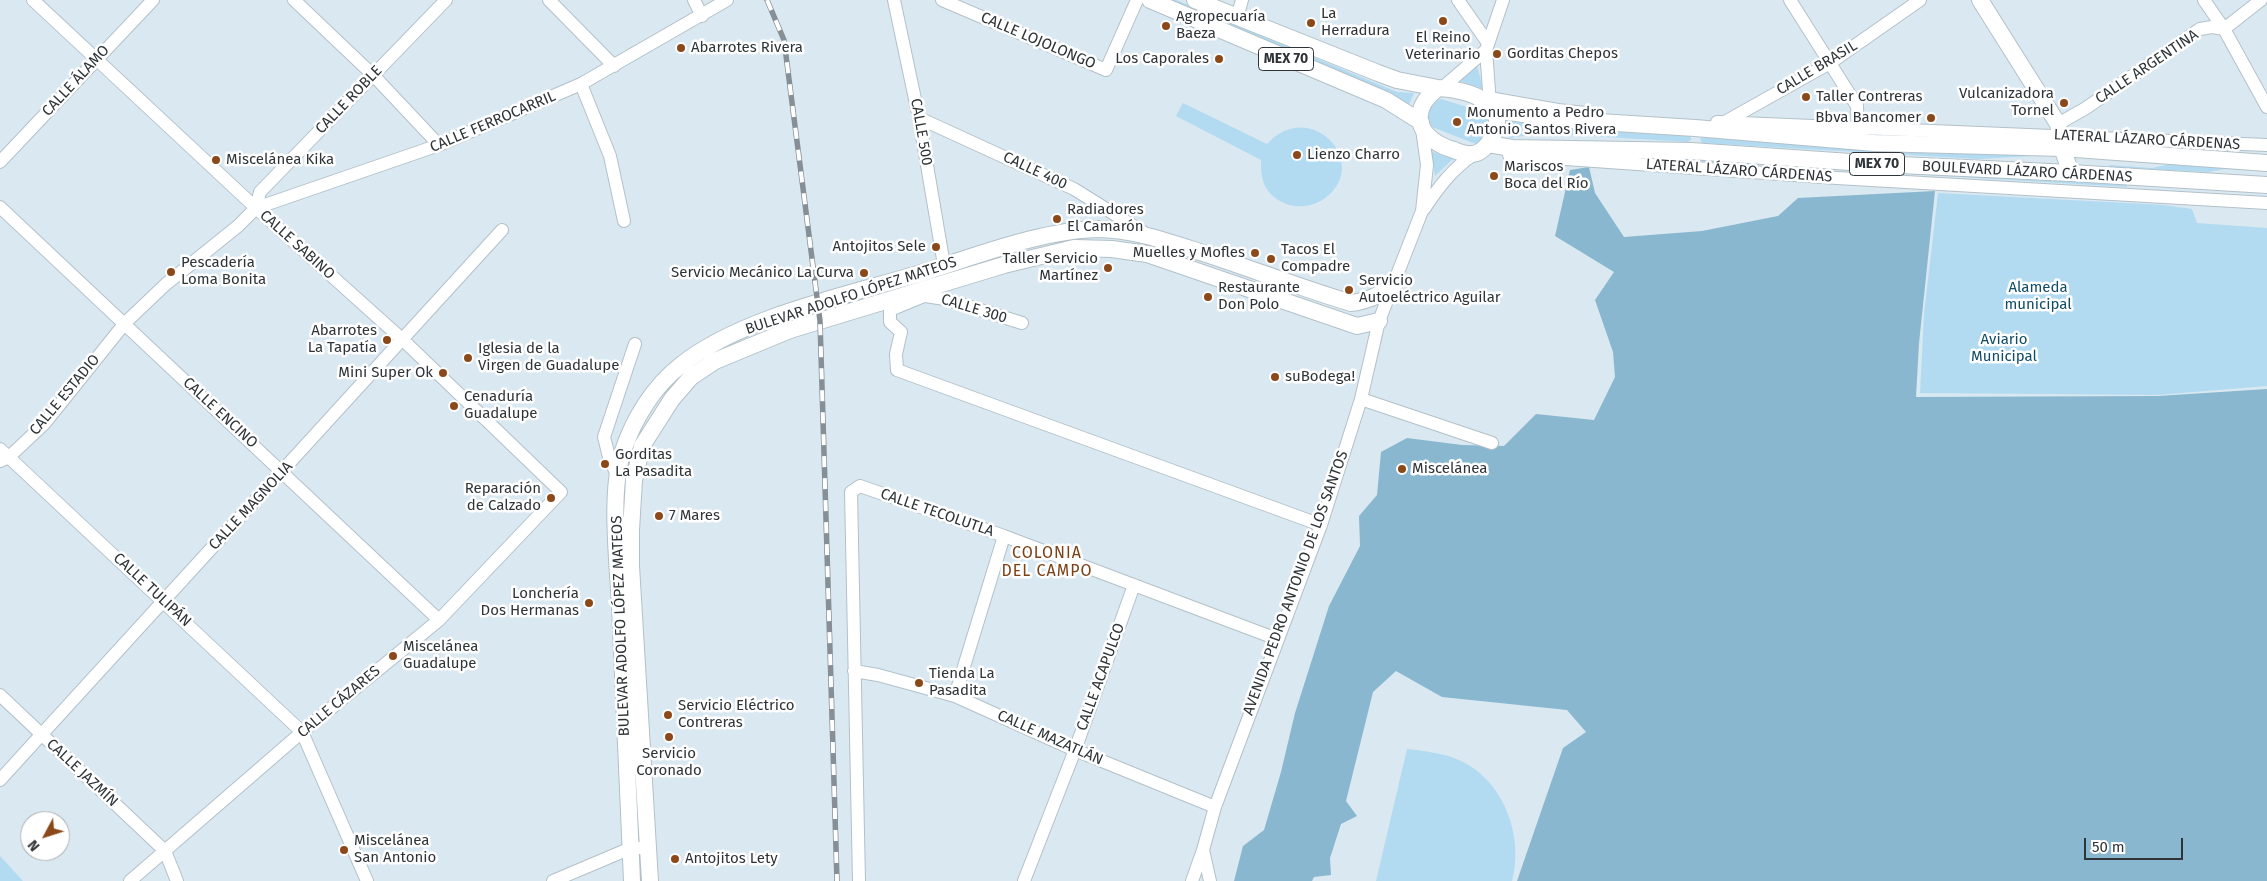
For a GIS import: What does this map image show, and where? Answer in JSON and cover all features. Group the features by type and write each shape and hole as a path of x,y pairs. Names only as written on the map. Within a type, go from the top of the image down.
{"main road":[{"name":"MEX 70","path":"1150,0 1386,100 1421,126 1427,137 1447,148 1481,149"},
{"name":"MEX 70","path":"1195,0 1396,80 1469,93 1491,104"},
{"path":"1980,0 2061,136 2071,173"},
{"path":"1421,126 1419,115 1424,100 1440,88"},
{"path":"1481,149 1494,132 1491,104"},
{"name":"BOULEVARD LÁZARO CÁRDENAS","path":"1491,104 1517,112 1552,119 1710,127 1876,143 2061,136 2267,163"},
{"path":"1691,151 1710,127"},
{"name":"BOULEVARD LÁZARO CÁRDENAS","path":"1481,149 1691,151 1879,164 2267,185"},
{"name":"BULEVAR ADOLFO LÓPEZ MATEOS","path":"632,881 618,579 617,475 623,451 638,416 657,387 681,365 707,348 760,323 987,252 1068,232 1102,229 1146,234 1351,303 1379,295 1395,284"},
{"name":"BULEVAR ADOLFO LÓPEZ MATEOS","path":"650,881 631,566 634,480 642,446 672,399 691,377 715,361 790,330 925,293 1004,265 1074,248 1112,249 1147,254 1282,298 1357,326 1379,320"}],"street":[{"name":"CALLE SABINO","path":"33,0 256,208 403,340 561,492"},
{"name":"CALLE ÁLAMO","path":"0,162 153,0"},
{"path":"294,0 374,76 439,146"},
{"name":"CALLE ROBLE","path":"125,323 166,284 238,226 256,208 260,192 446,0"},
{"path":"549,0 614,66"},
{"path":"694,0 702,16 727,0"},
{"name":"CALLE 500","path":"894,0 919,118 944,265"},
{"name":"CALLE LOJOLONGO","path":"942,0 1106,70 1137,0"},
{"path":"1237,18 1242,0"},
{"path":"1458,0 1487,47"},
{"path":"1491,104 1487,47 1503,0"},
{"path":"1790,0 1857,106 1858,128"},
{"name":"CALLE BRASIL","path":"1710,127 1830,63 1920,0"},
{"path":"2204,0 2224,29 2267,107"},
{"path":"2224,29 2260,0"},
{"name":"CALLE FERROCARRIL","path":"256,208 439,146 581,84 702,16"},
{"name":"CALLE ARGENTINA","path":"2061,136 2086,108 2200,29 2212,27 2224,29"},
{"path":"1440,88 1487,47"},
{"path":"581,84 610,156 624,221"},
{"name":"LATERAL LÁZARO CÁRDENAS","path":"1491,104 1710,127 1858,128 2267,145"},
{"name":"CALLE 400","path":"919,118 1074,189 1146,234"},
{"path":"1421,126 1427,165 1422,211"},
{"path":"1422,211 1442,183 1459,165 1481,149"},
{"name":"LATERAL LÁZARO CÁRDENAS","path":"1481,149 1536,158 2267,203"},
{"name":"CALLE ENCINO","path":"0,207 439,620"},
{"name":"AVENIDA PEDRO ANTONIO DE LOS SANTOS","path":"1192,881 1215,807 1321,525 1361,399 1379,320 1395,284 1422,211"},
{"name":"CALLE MAGNOLIA","path":"0,780 502,230"},
{"path":"925,293 890,310 890,322 901,332 896,354 897,370 1321,525"},
{"name":"CALLE 300","path":"925,293 1022,324"},
{"name":"CALLE ESTADIO","path":"3,455 44,424 125,323"},
{"path":"617,475 609,457 604,437 634,344"},
{"path":"1361,399 1492,443"},
{"name":"CALLE TULIPÁN","path":"3,455 164,600 302,732"},
{"name":"CALLE TECOLUTLA","path":"854,671 851,492 860,486 1004,536 1277,639"},
{"name":"CALLE CÁZARES","path":"130,881 302,732 439,620 561,492"},
{"path":"955,696 1004,536"},
{"name":"CALLE ACAPULCO","path":"1024,881 1075,750 1134,585"},
{"path":"854,671 859,881"},
{"name":"CALLE MAZATLÁN","path":"854,671 878,675 955,696 1075,750 1215,807"},
{"name":"CALLE JAZMÍN","path":"0,695 165,851"},
{"path":"302,732 367,881"},
{"path":"553,881 631,848 649,848"},
{"path":"1203,850 1210,881"},
{"path":"165,851 177,881"}],"green space":[{"path":"1163,0 1176,0 1397,92 1414,93 1409,105 1396,97"},
{"path":"1477,65 1483,89 1460,81"},
{"path":"1441,99 1480,111 1488,119 1489,129 1480,142 1476,144 1432,127 1428,119 1429,110 1433,104"},
{"path":"1183,103 1267,144 1283,132 1299,127 1314,130 1327,138 1337,149 1342,163 1340,178 1331,193 1314,204 1296,206 1278,200 1265,186 1261,170 1261,160 1176,116"},
{"path":"1509,118 1544,127 1689,135 1691,140 1687,142 1543,133 1509,138"},
{"path":"1702,137 2033,154 2033,156 1979,159 1702,143 1700,139"},
{"path":"1431,151 1453,159 1435,176"},
{"path":"1677,158 2127,185 2127,187 1677,160"},
{"path":"2171,164 2267,169 2267,171 2226,169 2208,172 2109,167 2109,165 2152,168"},
{"name":"Alameda municipal","path":"1938,193 2164,205 2192,209 2197,223 2267,228 2267,386 2158,395 1920,393 1924,314"},
{"path":"1407,749 1440,754 1459,760 1475,769 1488,781 1499,795 1507,811 1512,828 1515,864 1512,881 1376,881"},
{"path":"0,856 23,881 0,881"}],"shaded area":[{"path":"1589,167 1595,193 1624,237 1702,231 1778,216 1798,198 1935,191 1919,343 1916,397 2158,396 2267,389 2267,881 1517,881 1563,748 1586,732 1567,710 1442,697 1396,671 1373,692 1346,801 1357,816 1341,824 1330,858 1331,875 1314,877 1312,881 1234,881 1243,846 1264,830 1281,772 1295,713 1329,606 1360,546 1359,516 1377,495 1381,452 1407,438 1462,445 1504,446 1536,414 1594,420 1615,377 1613,352 1595,300 1614,272 1555,236 1570,170"}],"railway":[{"path":"767,0 784,40 820,321 837,881"}],"place":[{"name":"El Reino Veterinario","path":"1443,21"},
{"name":"La Herradura","path":"1311,23"},
{"name":"Agropecuaría Baeza","path":"1166,26"},
{"name":"Abarrotes Rivera","path":"681,48"},
{"name":"Gorditas Chepos","path":"1497,54"},
{"name":"Los Caporales","path":"1219,59"},
{"name":"Taller Contreras","path":"1806,97"},
{"name":"Vulcanizadora Tornel","path":"2064,103"},
{"name":"Bbva Bancomer","path":"1931,118"},
{"name":"Monumento a Pedro Antonio Santos Rivera","path":"1457,122"},
{"name":"Lienzo Charro","path":"1297,155"},
{"name":"Miscelánea Kika","path":"216,160"},
{"name":"Mariscos Boca del Río","path":"1494,176"},
{"name":"Radiadores El Camarón","path":"1057,219"},
{"name":"Antojitos Sele","path":"936,247"},
{"name":"Muelles y Mofles","path":"1255,253"},
{"name":"Tacos El Compadre","path":"1271,259"},
{"name":"Taller Servicio Martínez","path":"1108,268"},
{"name":"Pescadería Loma Bonita","path":"171,272"},
{"name":"Servicio Mecánico La Curva","path":"864,273"},
{"name":"Servicio Autoeléctrico Aguilar","path":"1349,290"},
{"name":"Restaurante Don Polo","path":"1208,297"},
{"name":"Abarrotes La Tapatía","path":"387,340"},
{"name":"Iglesia de la Virgen de Guadalupe","path":"468,358"},
{"name":"Mini Super Ok","path":"443,373"},
{"name":"suBodega!","path":"1275,377"},
{"name":"Cenaduría Guadalupe","path":"454,406"},
{"name":"Gorditas La Pasadita","path":"605,464"},
{"name":"Miscelánea","path":"1402,469"},
{"name":"Reparación de Calzado","path":"551,498"},
{"name":"7 Mares","path":"659,516"},
{"name":"Lonchería Dos Hermanas","path":"589,603"},
{"name":"Miscelánea Guadalupe","path":"393,656"},
{"name":"Tienda La Pasadita","path":"919,683"},
{"name":"Servicio Eléctrico Contreras","path":"668,715"},
{"name":"Servicio Coronado","path":"669,737"},
{"name":"Miscelánea San Antonio","path":"344,850"},
{"name":"Antojitos Lety","path":"675,859"}],"district":[{"name":"COLONIA DEL CAMPO","path":"1047,563"}],"park label":[{"name":"Aviario Municipal","path":"2004,348"}]}
